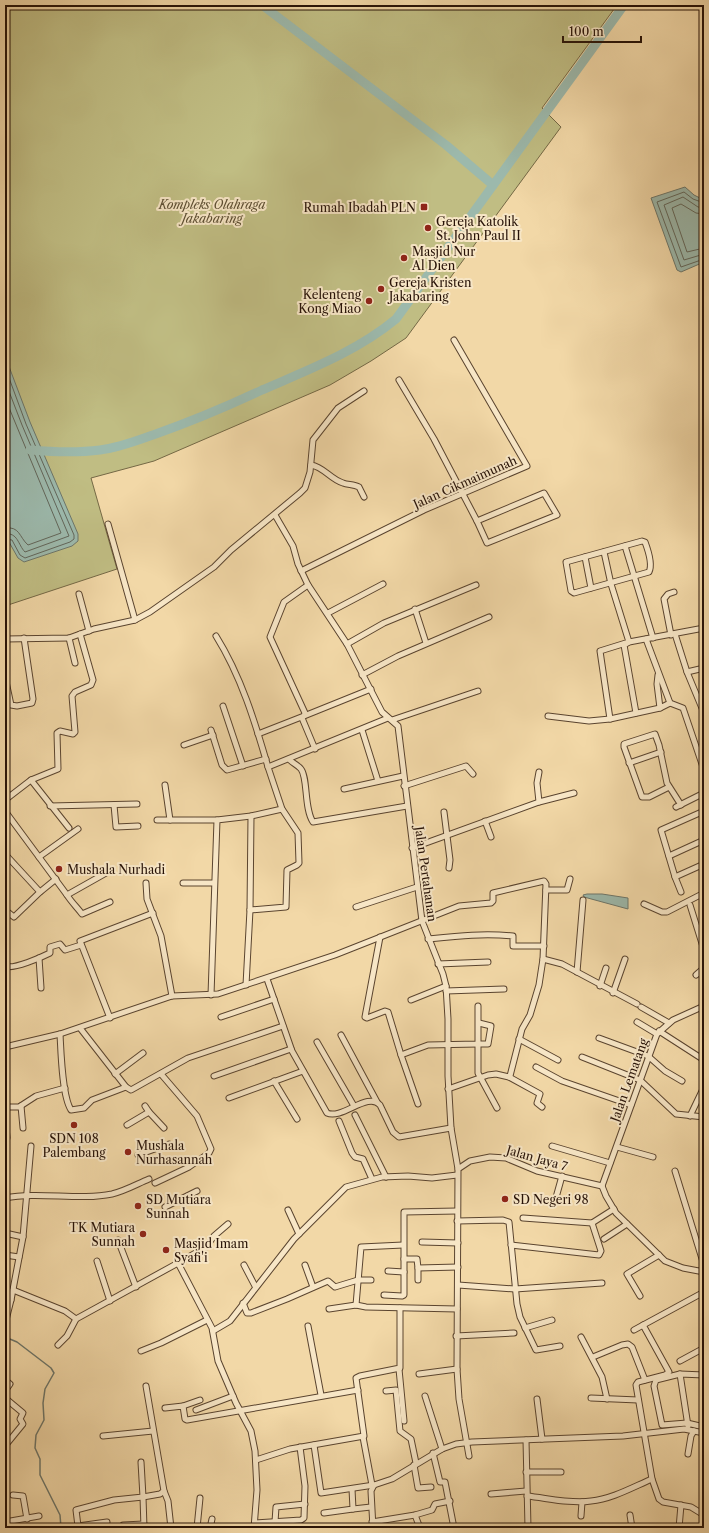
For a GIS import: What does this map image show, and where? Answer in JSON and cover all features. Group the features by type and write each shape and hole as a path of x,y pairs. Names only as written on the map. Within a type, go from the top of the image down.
{"street":[{"name":"Jalan Cikmaimunah","path":"301,570 424,510 527,466 454,340"},
{"path":"399,380 434,439 487,543 557,515 544,493 477,521"},
{"path":"5,639 69,638 89,631 135,620 150,612 214,566 305,488 311,465 313,440 338,408 364,391"},
{"path":"311,465 324,469 335,479 343,483 359,486 364,497"},
{"name":"Jalan Pertahanan","path":"274,515 293,546 308,585 328,613 347,644 382,712 398,726 404,786 422,921 446,988 448,1089 451,1128 458,1169 456,1369 459,1399 469,1456"},
{"path":"108,524 135,620"},
{"path":"642,541 646,543 650,569 649,572 574,593 569,588 566,562 604,552 642,541"},
{"path":"625,546 633,577 653,638"},
{"path":"604,552 611,583 629,642"},
{"path":"585,557 591,588"},
{"path":"328,613 383,584"},
{"path":"308,585 284,602 270,637 305,714 303,717 315,749"},
{"path":"347,644 384,623 476,585"},
{"path":"674,592 668,594 664,598 673,634 704,713"},
{"path":"79,594 89,631"},
{"path":"415,610 426,644"},
{"path":"362,675 398,656 490,617"},
{"path":"610,719 600,651 629,642 704,628"},
{"path":"5,785 7,798 30,780 58,769 57,733 60,731 73,734 75,732 72,696 75,692 91,685 93,680 80,634"},
{"path":"216,636 230,659 258,734 282,809 299,835 298,864 287,870 287,906 283,908 250,910"},
{"path":"5,677 11,705 18,706 32,703 33,699 24,638"},
{"path":"69,638 75,663"},
{"path":"646,639 658,675 670,704"},
{"path":"629,642 624,647 636,713"},
{"path":"687,672 704,668"},
{"path":"658,675 657,684 660,708"},
{"path":"258,734 370,690"},
{"path":"268,767 390,719 478,691"},
{"path":"698,697 704,696"},
{"path":"548,716 589,721 610,719 660,708 670,704 683,708 704,770"},
{"path":"222,706 243,766"},
{"path":"362,730 378,781"},
{"path":"184,745 212,732 225,770 266,759"},
{"path":"669,787 643,798 624,745 654,734 657,738 661,752 669,787 678,806 704,793"},
{"path":"630,763 661,752"},
{"path":"289,759 301,769 304,775 307,803 313,822 407,806"},
{"path":"404,786 466,766 473,774"},
{"path":"539,772 537,783 539,802"},
{"path":"344,789 403,776"},
{"path":"30,780 69,828"},
{"path":"165,785 170,820"},
{"path":"412,848 539,802 574,793"},
{"path":"50,806 137,804"},
{"path":"114,805 116,827 138,826"},
{"path":"158,820 217,820 251,816 282,809"},
{"path":"5,811 56,879 73,906 79,909 82,914 110,902"},
{"path":"681,892 675,877 661,828 704,811"},
{"path":"444,812 450,860 449,868"},
{"path":"246,985 250,910 251,816"},
{"path":"211,995 217,820"},
{"path":"485,821 490,837"},
{"path":"39,857 78,829"},
{"path":"669,856 704,840"},
{"path":"5,854 40,892"},
{"path":"675,877 704,864"},
{"path":"67,895 106,873"},
{"path":"5,910 14,917 56,879"},
{"path":"546,890 567,890 570,879"},
{"path":"5,1047 80,1028 172,996 211,995 267,979 460,906 492,903 493,893 544,881 546,883 546,890 544,946 539,985 530,1015 522,1029 509,1077"},
{"path":"146,883 146,895 161,936 172,996"},
{"path":"183,883 214,883"},
{"path":"356,907 417,887"},
{"path":"644,904 662,912 667,912 704,893"},
{"path":"577,972 583,900"},
{"path":"690,905 704,950"},
{"path":"110,1018 81,945 82,940 113,930 128,922 153,913"},
{"path":"428,938 472,934 496,934 513,936 513,946 544,946"},
{"path":"380,937 365,1017 367,1018 385,1011 388,1012 418,1104"},
{"path":"5,966 11,967 39,958 50,953 50,948 60,944 64,950 81,945"},
{"path":"39,958 41,988"},
{"path":"543,959 562,964 669,1023"},
{"path":"613,993 626,959"},
{"path":"438,964 488,962"},
{"path":"600,986 606,968"},
{"path":"696,975 704,968"},
{"path":"267,979 291,1049 327,1113 332,1115 370,1101 377,1102"},
{"path":"411,1000 446,988 504,989"},
{"path":"221,1017 274,999"},
{"path":"478,1006 478,1070 497,1108"},
{"name":"Jalan Lematang","path":"602,1186 648,1056 658,1033 673,1020 704,1006"},
{"path":"637,1022 704,1060"},
{"path":"401,1055 428,1045 488,1044 491,1026 490,1024 479,1023"},
{"path":"80,1028 115,1074 126,1087 131,1090 191,1057 283,1026"},
{"path":"60,1034 64,1088 68,1106 71,1110 84,1108 92,1100 126,1087"},
{"path":"341,1035 393,1132 399,1137 451,1128"},
{"path":"599,1038 648,1056 665,1071 682,1081"},
{"path":"519,1039 558,1060"},
{"path":"317,1042 354,1106"},
{"path":"214,1076 291,1049"},
{"path":"115,1074 143,1053"},
{"path":"582,1057 640,1080 676,1114 704,1117"},
{"path":"536,1067 562,1081 631,1105"},
{"path":"228,1098 303,1071"},
{"path":"155,1183 189,1167 209,1153 211,1149 197,1116 161,1074"},
{"path":"448,1089 496,1074 509,1077 540,1094 536,1103 542,1107"},
{"path":"274,1081 297,1119"},
{"path":"5,1107 21,1106 36,1096 64,1088"},
{"path":"690,1116 702,1091"},
{"path":"21,1106 23,1128"},
{"path":"145,1106 164,1128"},
{"path":"126,1125 149,1112"},
{"path":"5,1115 7,1138 5,1139"},
{"path":"355,1115 386,1177"},
{"path":"339,1121 352,1153 355,1157 364,1159 372,1179"},
{"path":"138,1155 169,1144"},
{"path":"5,1324 8,1299 12,1290 23,1237 31,1146"},
{"path":"552,1146 610,1163"},
{"path":"616,1147 653,1157"},
{"name":"Jalan Jaya 7","path":"458,1169 470,1161 490,1157 506,1158 537,1171 602,1186"},
{"path":"602,1186 614,1209 665,1262 683,1268 703,1272 702,1262 675,1171"},
{"path":"213,1331 230,1320 255,1286 299,1234 346,1188 372,1179 386,1177 408,1176 432,1178 457,1175"},
{"path":"555,1201 562,1176"},
{"path":"5,1198 27,1196 108,1195 122,1191 149,1179"},
{"path":"165,1207 197,1191"},
{"path":"523,1218 592,1223 614,1209"},
{"path":"288,1210 299,1234"},
{"path":"384,1295 403,1296 404,1212 457,1211"},
{"path":"457,1221 508,1220 511,1226 511,1245 517,1304 525,1328 537,1350 560,1346"},
{"path":"511,1245 599,1255 600,1251 592,1223"},
{"path":"58,1345 67,1336 76,1319 206,1247 214,1236 228,1224"},
{"path":"604,1239 627,1224"},
{"path":"5,1233 23,1237"},
{"path":"118,1240 136,1287"},
{"path":"422,1242 458,1243"},
{"path":"356,1305 361,1247 403,1245"},
{"path":"5,1255 19,1257"},
{"path":"640,1296 627,1274 659,1255"},
{"path":"404,1259 417,1258 418,1280"},
{"path":"97,1261 110,1301"},
{"path":"178,1263 213,1331 218,1361 240,1411 251,1431 256,1460 257,1490 255,1526 303,1519 305,1486 300,1447"},
{"path":"244,1264 255,1286"},
{"path":"305,1265 313,1287"},
{"path":"418,1268 458,1267"},
{"path":"388,1271 404,1272"},
{"path":"243,1303 247,1313 251,1313 287,1300 328,1281 335,1287 358,1280 371,1280"},
{"path":"458,1285 515,1289 602,1283"},
{"path":"12,1290 68,1313 76,1319"},
{"path":"634,1330 704,1292"},
{"path":"329,1309 356,1305 366,1307 457,1309"},
{"path":"400,1308 400,1369 404,1421"},
{"path":"141,1351 161,1343 207,1320"},
{"path":"525,1328 552,1320"},
{"path":"643,1325 669,1372 665,1375 637,1383 638,1400 652,1479 659,1500 691,1507 704,1515"},
{"path":"308,1326 321,1395"},
{"path":"456,1336 514,1333"},
{"path":"581,1336 602,1377 607,1399"},
{"path":"593,1357 628,1344 632,1346 645,1380"},
{"path":"680,1361 704,1348"},
{"path":"400,1369 357,1377 363,1437 373,1485 371,1491 373,1525 432,1510 434,1504 450,1501"},
{"path":"419,1374 456,1369"},
{"path":"680,1374 687,1423 691,1430 688,1454"},
{"path":"704,1376 680,1374 654,1381 654,1390 662,1425 687,1423 704,1427"},
{"path":"5,1380 10,1385 5,1391"},
{"path":"146,1386 164,1491 168,1501 171,1528"},
{"path":"182,1406 186,1420 321,1395 358,1390"},
{"path":"386,1391 396,1390 400,1431 410,1436 418,1488 431,1487"},
{"path":"196,1410 233,1396"},
{"path":"425,1396 442,1449"},
{"path":"5,1398 23,1413 20,1420 23,1424 5,1446"},
{"path":"591,1398 638,1400"},
{"path":"537,1399 542,1439"},
{"path":"165,1408 182,1406 200,1400"},
{"path":"314,1445 321,1493 373,1485 392,1479 433,1453 467,1442 691,1430 704,1433"},
{"path":"103,1436 153,1431"},
{"path":"256,1460 300,1447 363,1437"},
{"path":"526,1440 526,1494 528,1528"},
{"path":"433,1453 440,1482 445,1482 450,1501 454,1528"},
{"path":"123,1525 144,1526 141,1462"},
{"path":"526,1472 561,1472"},
{"path":"491,1494 526,1494 582,1502 593,1501 620,1493 652,1479"},
{"path":"352,1489 353,1509"},
{"path":"107,1522 78,1526 76,1510 114,1500 160,1494 164,1491"},
{"path":"13,1495 23,1496 27,1519"},
{"path":"197,1528 200,1498"},
{"path":"581,1516 582,1502"},
{"path":"275,1522 276,1508 305,1504"},
{"path":"679,1528 681,1505"},
{"path":"324,1513 371,1507"},
{"path":"630,1514 632,1528"},
{"path":"415,1515 420,1528"},
{"path":"5,1522 39,1516"},
{"path":"210,1528 212,1519"}],"green space":[{"name":"Kompleks Olahraga Jakabaring","path":"5,5 617,5 542,108 561,127 406,338 330,385 154,461 91,478 117,569 5,606"}],"water":[{"path":"685,187 694,195 704,200 704,262 681,272 677,270 651,198"},
{"path":"5,356 30,422 78,534 78,541 72,546 24,562 18,558 9,542 5,543"},
{"path":"602,894 628,898 628,909 584,897 583,895"}],"waterway":[{"path":"262,5 446,145 493,185"},
{"path":"30,450 65,452 91,451 113,448 134,442 208,414 314,367 348,351 381,331 396,319 624,5"},
{"path":"5,1337 17,1342 51,1368 54,1373 45,1389 43,1403 44,1420 36,1435 35,1448 40,1459 40,1475 60,1515 61,1528"}],"place":[{"name":"Rumah Ibadah PLN","path":"424,207"},
{"name":"Gereja Katolik St. John Paul II","path":"428,228"},
{"name":"Masjid Nur Al Dien","path":"404,258"},
{"name":"Gereja Kristen Jakabaring","path":"381,289"},
{"name":"Kelenteng Kong Miao","path":"369,301"},
{"name":"Mushala Nurhadi","path":"59,869"},
{"name":"SDN 108 Palembang","path":"74,1125"},
{"name":"Mushala Nurhasannah","path":"128,1152"},
{"name":"SD Negeri 98","path":"505,1199"},
{"name":"SD Mutiara Sunnah","path":"138,1206"},
{"name":"TK Mutiara Sunnah","path":"143,1234"},
{"name":"Masjid Imam Syafi'i","path":"166,1250"}]}
